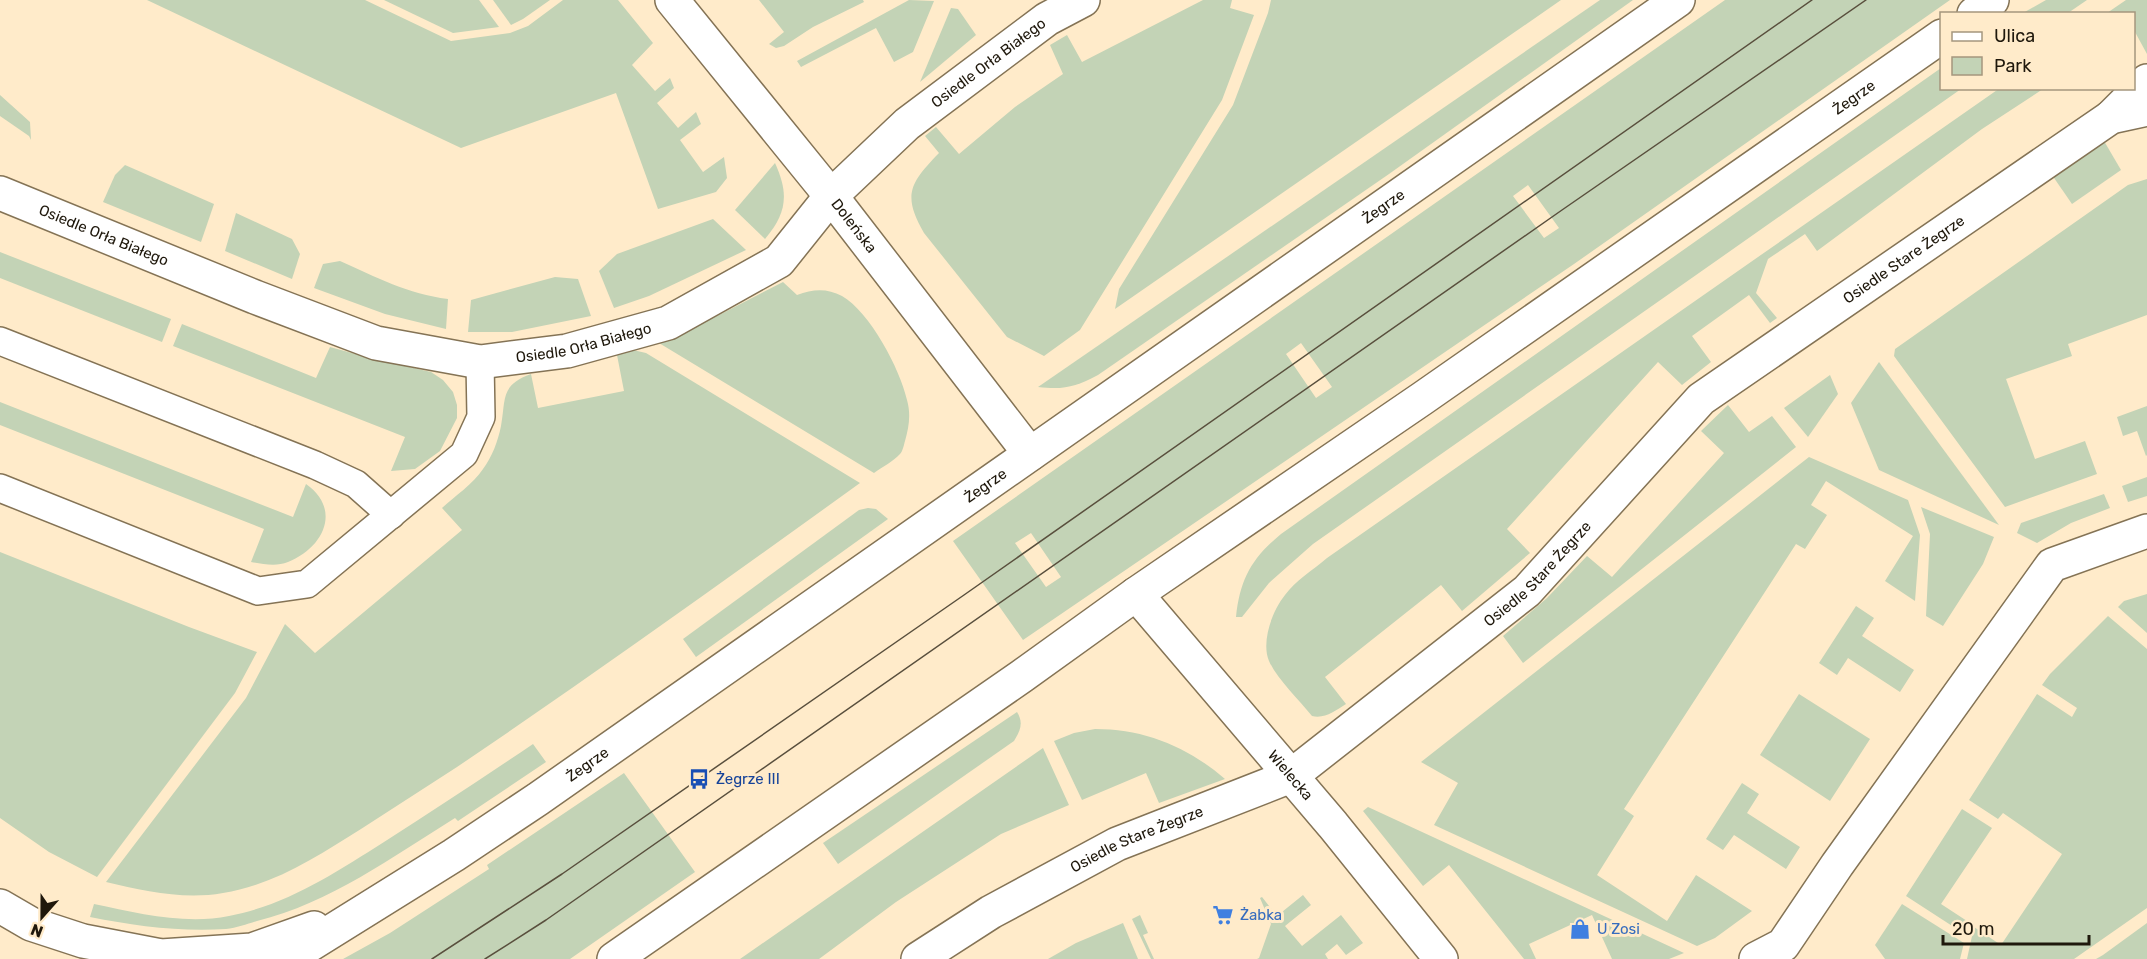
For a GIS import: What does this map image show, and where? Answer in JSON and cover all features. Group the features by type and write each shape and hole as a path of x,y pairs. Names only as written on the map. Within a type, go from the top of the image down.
{"street":[{"name":"Doleńska","path":"672,0 831,196 1030,454"},
{"name":"Osiedle Orła Białego","path":"0,193 255,297 376,343 480,362 567,351 668,323 779,261 831,196 907,124 1047,19 1083,0"},
{"name":"Żegrze","path":"287,959 454,855 538,799 1678,0"},
{"path":"1977,12 1992,0"},
{"name":"Żegrze","path":"614,959 1022,676 1136,594 1443,385 1940,37"},
{"name":"Osiedle Stare Żegrze","path":"918,959 991,912 1117,844 1292,776 1527,591 1701,399 2110,117 2147,81"},
{"name":"Osiedle Stare Żegrze","path":"2110,117 2147,109"},
{"path":"1778,954 1837,864 2052,565 2147,531"},
{"name":"Wielecka","path":"1136,594 1292,776 1441,959"},
{"path":"0,906 31,924 83,941 161,956 252,950 372,907"}],"lane":[{"path":"0,341 315,465 356,484 392,515"},
{"path":"0,488 258,591 307,584 464,454 481,417 480,362"}],"green space":[{"path":"147,0 365,0 451,41 510,33 528,26 563,0 618,0 653,43 632,65 655,91 670,78 674,88 657,103 678,128 696,112 701,124 680,140 703,172 724,157 727,178 716,192 658,209 616,93 461,148"},
{"path":"384,0 479,0 499,27 453,33"},
{"path":"493,0 550,0 511,25"},
{"path":"759,0 863,0 864,2 813,27 784,46 776,48 769,44 784,32"},
{"path":"909,0 934,1 913,52 894,62 876,28 801,67 797,61"},
{"path":"1203,0 1232,0 1230,8 1254,15 1222,100 1080,330 1044,356 1007,337 924,233 913,209 912,190 921,173 939,153 925,136 936,127 959,154 1015,107 1063,74 1050,45 1067,35 1082,62"},
{"path":"1271,0 1561,0 1115,309 1119,289 1233,105"},
{"path":"1600,0 1633,0 1389,174 1098,375 1069,387 1038,387"},
{"path":"1725,0 1950,0 1574,264 1023,640 953,541","holes":["1528,185 1559,228 1544,238 1513,196","1301,343 1332,387 1316,398 1286,354","1031,533 1061,577 1046,587 1015,543"]},
{"path":"2046,0 2087,0 2069,12 2025,12"},
{"path":"2126,0 2147,0 2147,54 2135,32 2135,12 2108,12"},
{"path":"951,8 958,9 976,35 920,82"},
{"path":"1940,69 1940,90 1960,90 1313,544 1269,583 1242,617 1236,617 1244,580 1249,570 1262,552 1281,534"},
{"path":"1997,90 2041,90 1982,129 1817,251 1805,234 1768,259 1756,293 1777,318 1770,323 1749,295 1692,336 1711,362 1682,385 1658,362 1507,529 1530,553 1462,611 1441,585 1325,677 1346,704 1334,712 1317,717 1312,716 1277,675 1269,661 1266,645 1269,627 1280,602 1294,585 1327,558"},
{"path":"0,95 30,122 31,140 29,136 0,116"},
{"path":"2104,141 2121,170 2072,204 2052,175"},
{"path":"775,163 784,194 782,212 765,239 735,210"},
{"path":"125,165 214,204 201,242 103,202 115,175"},
{"path":"2147,179 2147,315 2068,344 2072,356 2006,379 2035,459 2085,441 2097,474 2005,507 1894,356 1895,349 2128,185"},
{"path":"236,213 292,239 300,254 292,279 225,251"},
{"path":"713,219 746,250 649,296 614,308 599,271 617,254"},
{"path":"0,252 171,319 162,342 0,278"},
{"path":"340,261 406,289 448,299 446,329 385,314 314,288 323,264"},
{"path":"555,277 578,279 591,316 512,332 468,332 471,300"},
{"path":"783,282 797,295 820,290 842,296 863,315 891,358 907,400 908,426 901,453 874,473 659,343"},
{"path":"182,324 316,378 330,347 431,372 443,380 453,392 457,405 457,418 440,451 415,469 391,471 405,437 173,346"},
{"path":"633,350 646,353 860,483 457,767 361,829 295,868 242,889 208,895 164,894 106,882 246,698 285,624 315,653 462,530 442,508 474,480 489,459 500,432 509,388 521,378 531,374 538,408 624,391 617,355"},
{"path":"1879,362 1999,525 1879,470 1851,403"},
{"path":"1830,375 1838,394 1808,437 1784,408"},
{"path":"0,402 293,517 306,484 317,494 323,505 326,516 324,527 319,538 301,556 283,564 251,562 264,529 0,425"},
{"path":"1728,405 1749,432 1772,416 1796,447 1523,663 1503,636 1547,598 1587,556 1612,577 1724,453 1701,431"},
{"path":"2147,406 2146,456 2137,431 2123,436 2117,417"},
{"path":"1809,457 1908,500 1920,535 1915,601 1885,581 1913,536 1826,481 1811,505 1827,515 1805,549 1796,544 1624,809 1634,816 1597,875 1667,921 1696,875 1752,911 1715,938 1697,946 1434,825 1458,783 1421,762"},
{"path":"2147,477 2147,496 2128,502 2122,486"},
{"path":"2104,494 2110,508 2071,523 2037,543 2017,533 2021,523"},
{"path":"1921,507 1994,537 1983,564 1943,626 1926,616 1930,534"},
{"path":"876,509 888,519 696,657 683,639 859,510"},
{"path":"0,552 257,652 235,693 97,877 49,852 0,818"},
{"path":"2147,594 2147,633 2118,607 2124,601"},
{"path":"1856,606 1874,618 1862,636 1914,670 1900,692 1848,658 1837,675 1819,663"},
{"path":"2108,616 2147,649 2147,908 2074,959 1967,959 1974,927 2001,945 2062,854 2003,813 1998,819 1969,800 2037,694 2072,717 2077,708 2042,685 2050,674"},
{"path":"1799,694 1870,739 1830,801 1760,755"},
{"path":"1017,712 1020,727 1014,741 838,864 823,843"},
{"path":"1095,729 1131,732 1165,742 1196,758 1225,779 1159,803 1146,773 1082,800 1054,741 1074,733"},
{"path":"533,744 546,762 458,821 455,818 384,863 310,903 284,913 226,929 158,928 90,917 94,904 161,917 195,919 229,916 271,904 291,896 347,865"},
{"path":"1043,748 1069,805 1001,834 896,902 819,959 740,959"},
{"path":"624,773 695,872 570,959 343,959 390,933 489,869 487,865"},
{"path":"1742,783 1759,794 1747,813 1800,847 1786,869 1734,835 1723,850 1706,839"},
{"path":"1368,807 1684,953 1669,959 1612,959 1592,915 1529,944 1536,959 1524,959 1449,865 1423,886 1363,811"},
{"path":"1962,809 1992,828 1941,904 1967,921 1963,933 1906,896"},
{"path":"1303,895 1311,905 1285,926 1302,946 1341,915 1363,943 1346,955 1337,944 1325,954 1328,959 1257,959 1271,924 1260,898 1262,897 1277,916"},
{"path":"1902,904 1964,943 1960,959 1885,959 1875,945"},
{"path":"1140,915 1148,933 1143,935 1154,959 1151,959 1132,919"},
{"path":"1123,923 1138,959 1048,959 1076,943"},
{"path":"2147,923 2147,959 2096,959 2103,955"}],"tram line":[{"path":"432,959 562,874 964,595 1812,0"},
{"path":"485,959 546,920 1866,0"}],"place":[{"name":"Żegrze III","path":"699,779"},
{"name":"Żabka","path":"1223,915"},
{"name":"U Zosi","path":"1580,929"}]}
